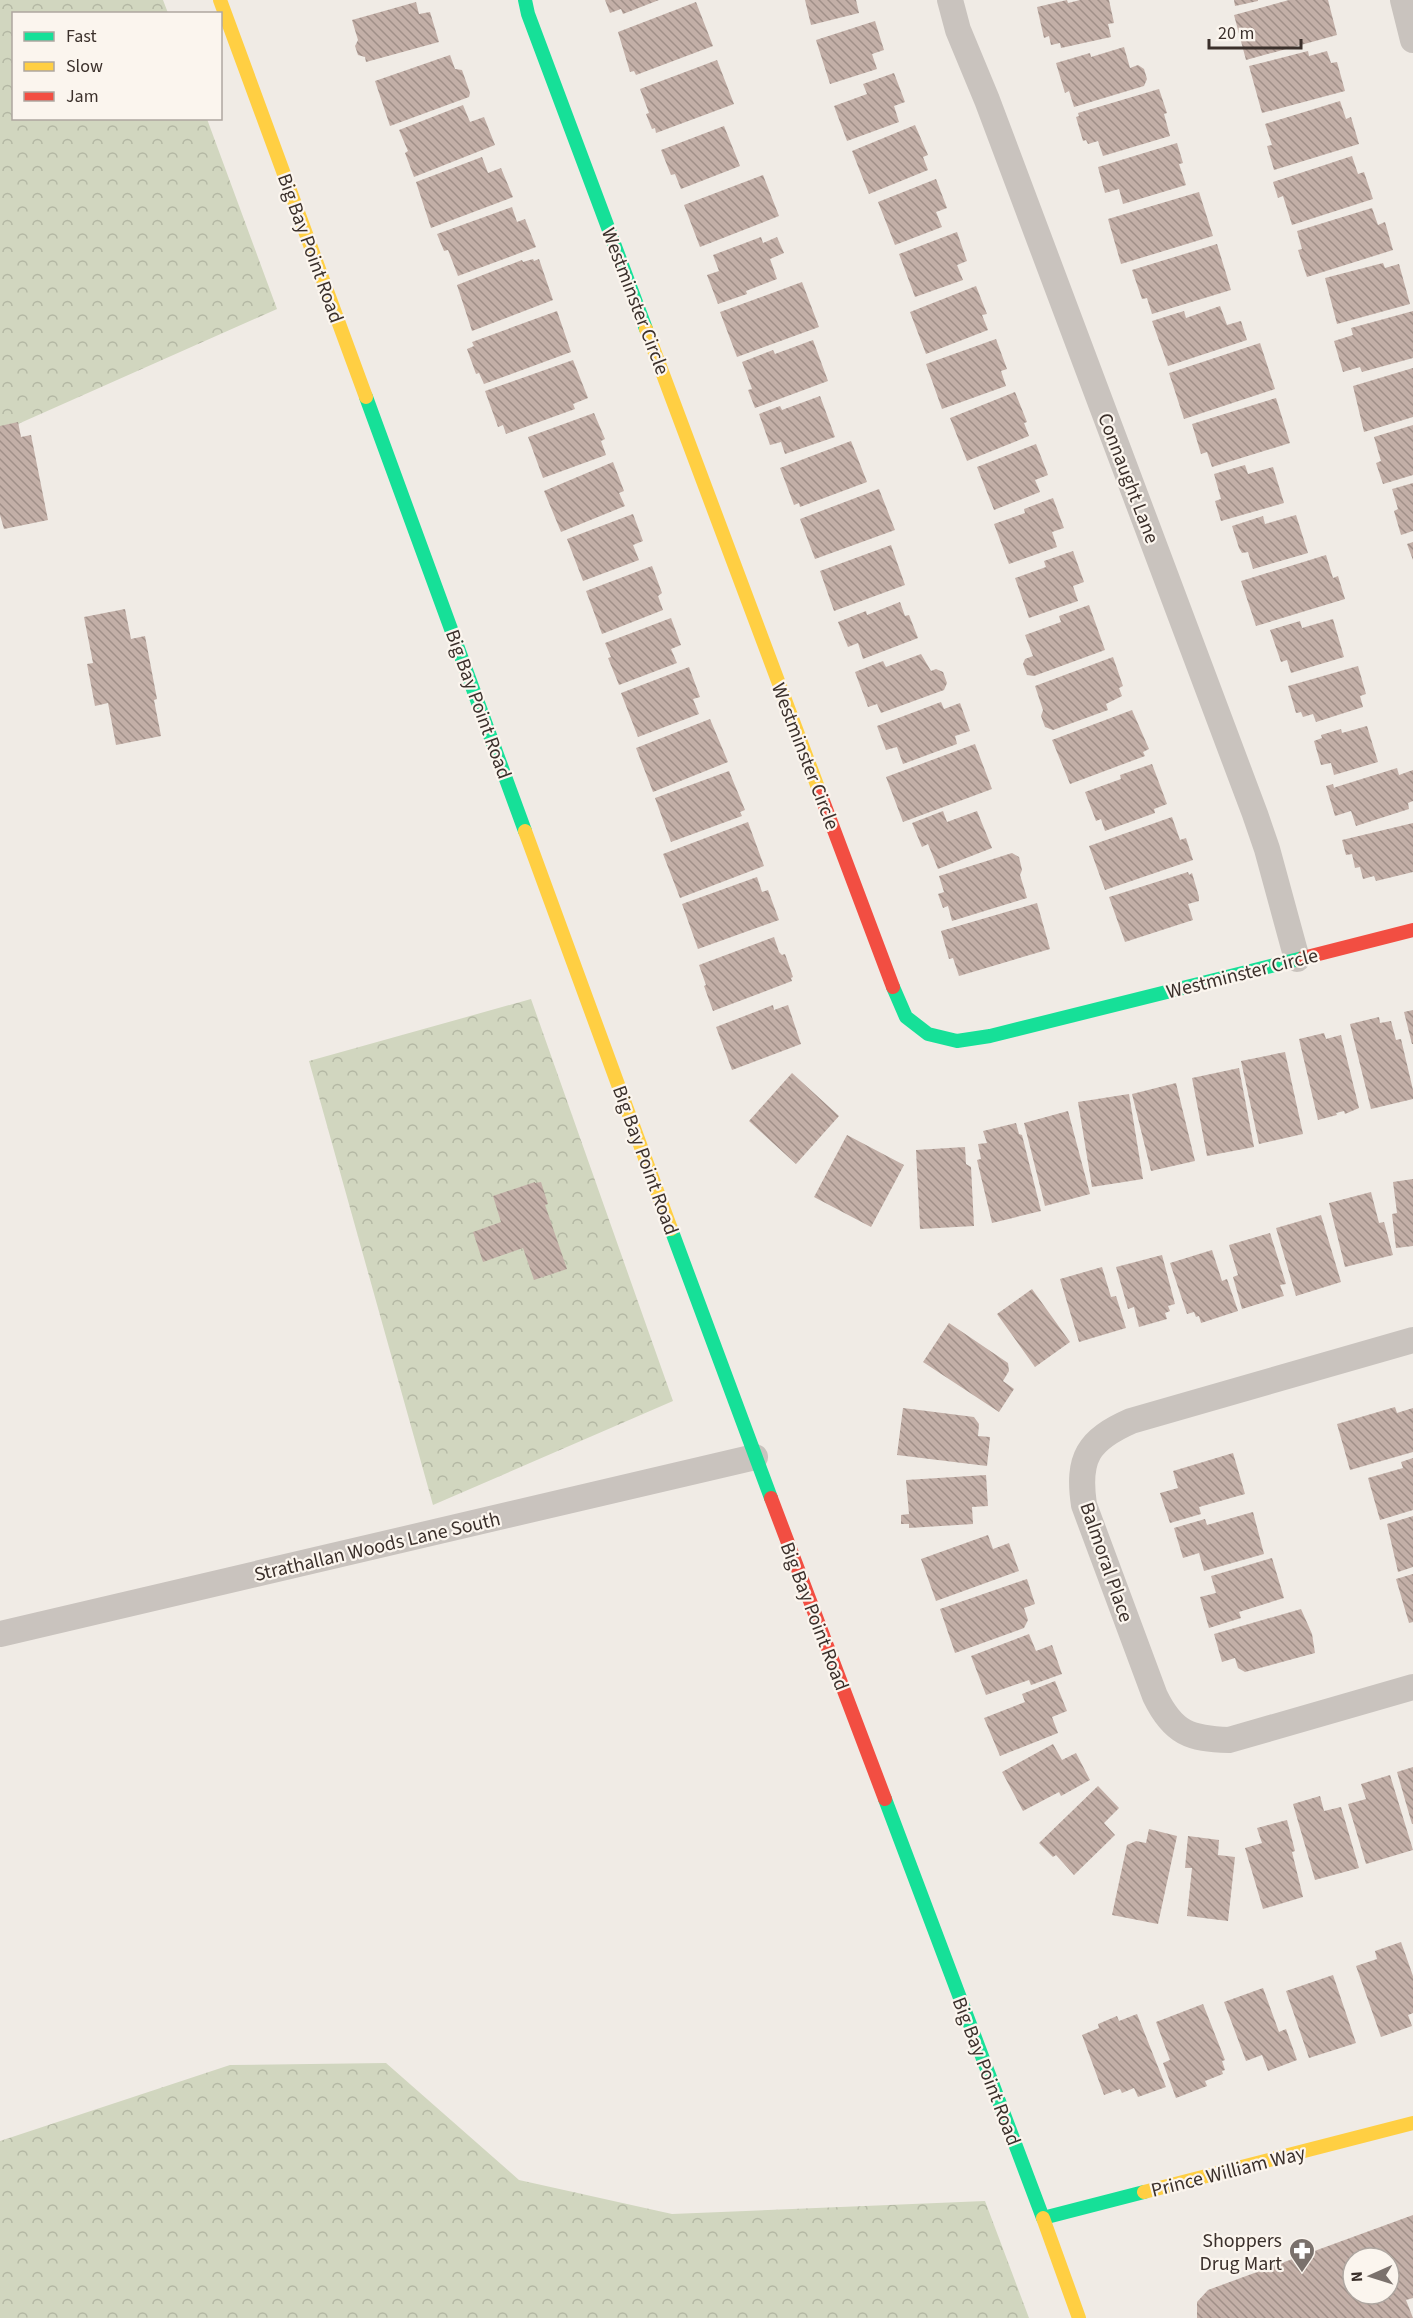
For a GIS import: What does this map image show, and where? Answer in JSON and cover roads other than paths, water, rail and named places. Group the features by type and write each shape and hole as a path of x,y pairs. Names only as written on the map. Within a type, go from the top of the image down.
{"main road":[{"name":"Big Bay Point Road","path":"220,0 755,1457 1079,2318"},
{"name":"Westminster Circle","path":"525,0 887,973 906,1017 928,1034 957,1041 990,1036 1413,930"},
{"name":"Prince William Way","path":"1043,2218 1413,2123"}],"street":[{"name":"Connaught Lane","path":"950,0 958,30 987,99 1255,814 1297,959"},
{"path":"1403,0 1413,40"},
{"name":"Balmoral Place","path":"1413,1340 1131,1421 1110,1430 1092,1445 1082,1464 1081,1483 1084,1505 1155,1696 1167,1717 1184,1732 1210,1740 1229,1740 1413,1687"},
{"name":"Strathallan Woods Lane South","path":"0,1634 755,1457"}],"place":[{"name":"Shoppers Drug Mart","path":"1302,2274"}]}
